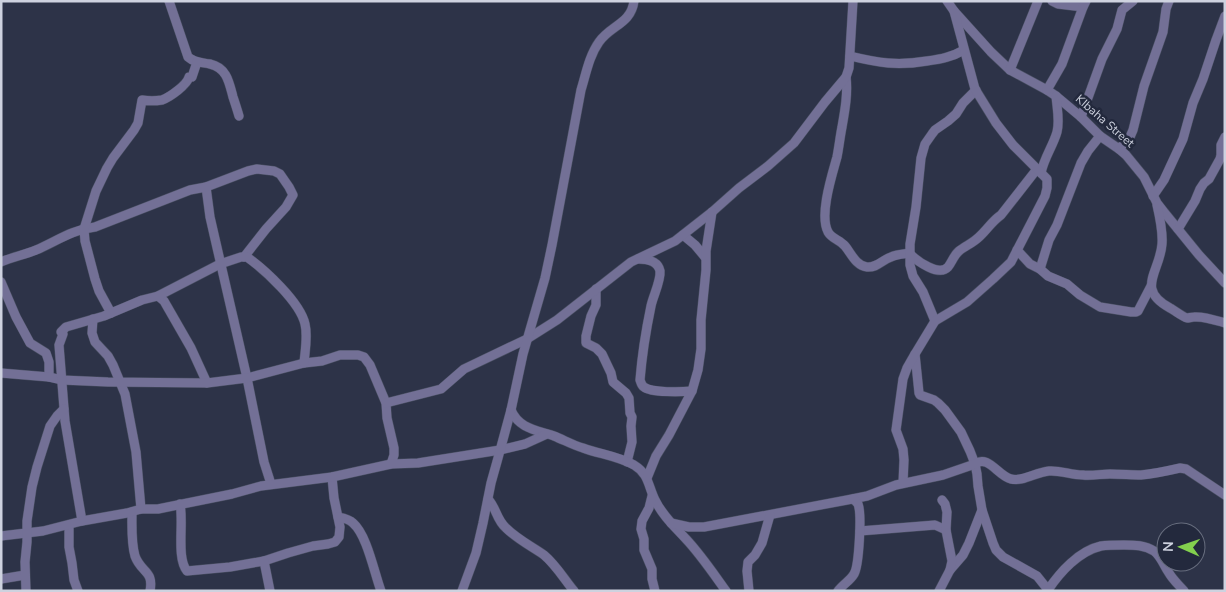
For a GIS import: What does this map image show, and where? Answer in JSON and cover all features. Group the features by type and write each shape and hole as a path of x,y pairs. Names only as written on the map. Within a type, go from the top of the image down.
{"street":[{"path":"169,1 188,57 192,61 221,69 230,82 238,116"},
{"path":"462,591 476,553 520,366 545,278 581,90 587,69 600,40 626,20 633,8 634,1"},
{"path":"386,402 440,389 464,369 527,339 557,320 631,262 675,241 768,166 794,142 846,77 849,68 853,1"},
{"name":"KIbaha Street","path":"947,1 990,52 1010,70 1056,96 1100,136 1120,149 1144,177 1155,199 1178,229 1225,283"},
{"path":"1010,70 1038,1"},
{"path":"1047,90 1062,64 1084,4 1058,4 1052,1"},
{"path":"1081,117 1102,58 1117,29 1122,10 1133,1"},
{"path":"1120,149 1133,130 1144,86 1163,32 1169,1"},
{"path":"903,483 904,460 896,434 896,425 903,379 907,368 935,321 967,302 994,280 1011,262 1045,196 1048,183 1001,130 976,90 954,11"},
{"path":"1225,16 1193,103 1183,139 1155,199 1162,232 1162,244 1160,257 1151,280 1153,293 1157,300 1185,318 1202,317 1225,323"},
{"path":"850,56 878,62 908,64 945,59 964,50"},
{"path":"111,313 99,291 85,241 84,229 96,191 112,158 138,123 142,100 162,100 175,92 188,82 189,77 192,77 197,62"},
{"path":"846,77 845,113 824,210 826,228 832,238 842,243 861,266 876,266 889,257 910,253"},
{"path":"935,321 911,270 910,244 916,207 920,158 925,144 935,130 956,114 963,103 976,90"},
{"path":"910,253 917,261 926,266 940,270 948,268 956,253 978,238 1001,215 1042,167 1053,144 1058,130 1056,96"},
{"path":"1040,269 1049,240 1057,225 1081,163 1100,136"},
{"path":"1178,229 1195,202 1200,189 1209,179 1223,155 1221,145 1225,137"},
{"path":"1,262 37,249 62,236 84,229 96,228 190,190 206,187 248,171 257,169 278,173 293,195 286,207 244,257"},
{"path":"206,187 220,264 247,378 264,462 271,484"},
{"path":"647,478 656,456 692,391 698,370 706,270 705,257 712,212"},
{"path":"683,235 705,257"},
{"path":"1017,250 1030,264 1048,276 1067,284 1080,295 1100,306 1136,312 1151,286"},
{"path":"82,521 64,410 59,345 63,334 61,332 66,327 158,296 220,264 247,257 264,271 297,307 305,324 304,363"},
{"path":"638,259 651,261 656,264 660,272 651,307 640,380 644,387 660,391 692,391"},
{"path":"1,282 30,343 46,353 49,362 49,377"},
{"path":"596,289 596,304 591,316 586,343 596,348 602,354 613,382 629,398 632,417 632,438 627,462"},
{"path":"158,296 164,301 191,348 207,383"},
{"path":"93,319 92,333 95,342 114,365 125,394 136,452 134,552 140,566 150,577 150,591"},
{"path":"1,373 62,380 207,383 247,378 304,363 354,354 367,360 386,402 387,418 394,448 394,457 391,464"},
{"path":"914,354 919,393 938,403 945,410 961,432 970,451 977,474 982,510 993,543 999,554 1037,576 1048,590 1056,578 1081,555 1101,546 1143,546 1157,553 1175,582 1184,591"},
{"path":"26,591 27,517 32,486 50,426 64,410"},
{"path":"511,410 517,421 530,428 635,466 647,478 655,502 671,523 687,539 726,591"},
{"path":"1,536 43,531 82,521 136,510 180,504 271,484 332,476 391,464 418,463 500,450 525,444 547,434"},
{"path":"671,523 689,527 704,526 853,499 903,483 943,475 978,461 985,462 1010,479 1018,479 1039,472 1050,471 1085,476 1109,474 1139,475 1180,468 1190,471 1212,488 1225,495"},
{"path":"180,504 182,514 182,563 186,571 230,567 264,561 309,547 335,542 338,539 340,527 332,476"},
{"path":"652,493 651,503 642,521 641,530 644,539 644,550 652,569 655,591"},
{"path":"488,499 493,504 498,519 505,528 544,556 557,568 574,591"},
{"path":"838,591 851,579 856,570 860,531 859,508 857,502 853,499"},
{"path":"942,500 947,512 946,530 952,561 950,570"},
{"path":"939,591 950,570 963,555 982,510"},
{"path":"750,591 746,571 747,564 762,543 770,515"},
{"path":"338,516 352,522 361,534 381,591"},
{"path":"69,525 69,547 74,580 78,591"},
{"path":"860,531 935,525 946,530"},
{"path":"264,561 270,591"},
{"path":"1,580 25,575"}]}
